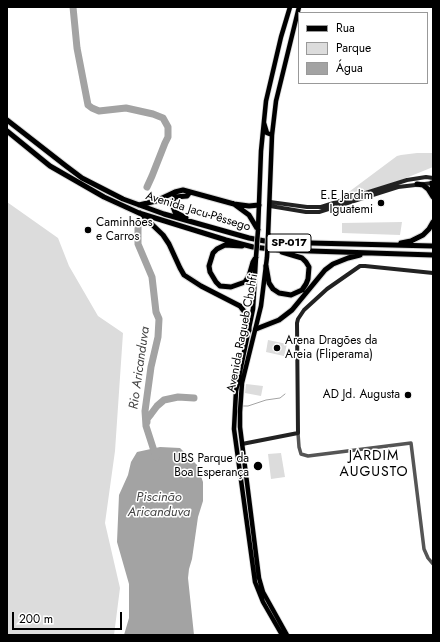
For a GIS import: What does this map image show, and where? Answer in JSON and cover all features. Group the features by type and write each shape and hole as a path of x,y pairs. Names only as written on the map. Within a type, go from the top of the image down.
{"highway":[{"name":"Avenida Jacu-Pêssego","path":"7,120 82,178 138,205 191,222 249,238 270,242 433,246"},
{"name":"Avenida Jacu-Pêssego","path":"7,131 50,166 104,197 139,212 246,245 280,250 433,255"},
{"path":"433,180 433,192"},
{"path":"417,184 428,188 433,197"},
{"path":"138,205 156,201 179,190 187,190 234,204 249,206 259,205"},
{"path":"190,192 187,196 175,197 172,204 175,212 191,222"},
{"path":"234,204 249,215 258,230"},
{"path":"139,212 163,235 184,275 201,286 240,306 247,315 249,330"},
{"path":"389,245 417,238 429,229 433,222"},
{"path":"246,245 225,245 214,252 209,266 210,272 216,282 220,286 231,288 245,282 249,276 256,257"},
{"path":"266,266 269,283 273,289 280,293 291,295 297,293 306,284 309,267 306,262 302,258 283,253 280,250"},
{"path":"256,328 279,320 288,313 332,264 348,258 369,254"}],"main road":[{"name":"Avenida Ragueb Chohfi","path":"282,635 263,602 255,582 234,439 234,422 236,391 253,309 263,121 267,93 290,7"},
{"name":"Avenida Ragueb Chohfi","path":"287,635 265,597 259,578 240,427 240,397 261,306 266,266 272,135 276,101 299,7"},
{"path":"263,121 267,133 272,135"},
{"path":"270,204 321,207 407,180 433,180"},
{"path":"270,204 306,212 319,212 398,187 433,180"},
{"path":"234,422 237,441 242,444 298,432 298,319 304,310 327,289 360,266 390,267 433,273"}],"street":[{"path":"298,432 301,454 308,456 411,443 424,549 428,558 433,564"}],"green space":[{"path":"417,153 433,153 433,167 401,180 338,200 397,156"},
{"path":"7,202 58,238 69,266 98,316 123,333 115,451 105,523 120,588 114,635 7,635"},
{"path":"402,222 400,235 342,233 342,223"},
{"name":"Arena Dragões da Areia (Fliperama)","path":"268,340 287,344 284,356 266,352"},
{"path":"246,384 263,386 261,396 245,393"},
{"path":"281,453 285,477 271,479 268,454"}],"water":[{"name":"Piscinão Aricanduva","path":"160,447 180,448 197,465 203,482 203,501 198,517 188,578 194,635 124,635 129,618 129,584 117,542 119,495 128,475 131,462 137,452"}],"waterway":[{"name":"Rio Aricanduva","path":"73,7 77,48 88,105 99,111 126,108 153,114 163,118 168,127 168,137 147,187"},
{"name":"Rio Aricanduva","path":"138,224 138,244 152,277 156,312 159,319 158,337 151,367 145,411 146,426 156,457"},
{"path":"243,406 280,398 285,394"},
{"path":"147,422 147,419 157,406 164,400 178,397 194,398"}],"place":[{"name":"E.E Jardim Iguatemi","path":"381,203"},
{"name":"Caminhões e Carros","path":"88,230"},
{"name":"Arena Dragões da Areia (Fliperama)","path":"277,348"},
{"name":"AD Jd. Augusta","path":"408,395"},
{"name":"UBS Parque da Boa Esperança","path":"258,466"}],"district":[{"name":"JARDIM AUGUSTO","path":"374,466"}]}
